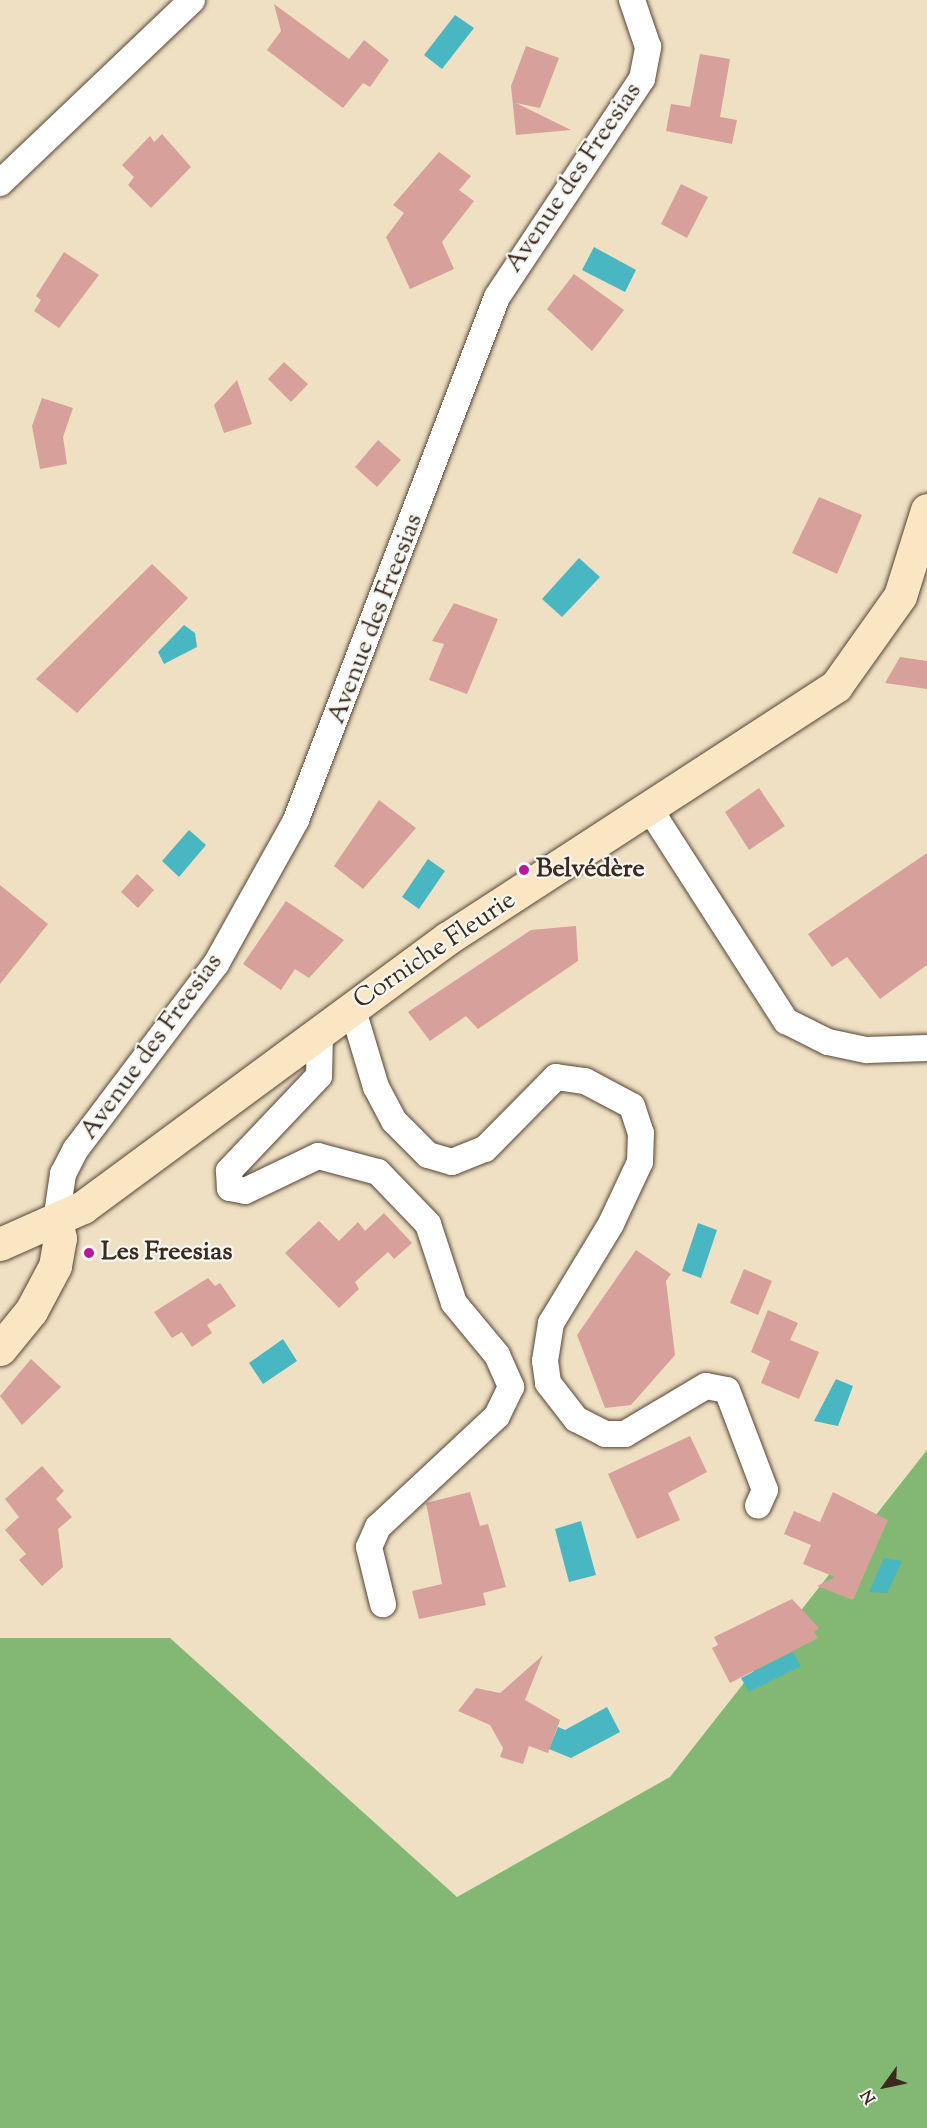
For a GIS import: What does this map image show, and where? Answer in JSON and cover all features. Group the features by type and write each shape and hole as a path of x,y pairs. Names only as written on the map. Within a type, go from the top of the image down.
{"main road":[{"name":"Corniche Fleurie","path":"0,1244 83,1207 320,1030 448,938 651,811 836,686 900,596 927,510"},
{"path":"0,1349 31,1311 55,1266 60,1238 56,1221"}],"street":[{"path":"0,183 192,0"},
{"name":"Avenue des Freesias","path":"56,1221 63,1174 76,1149 216,964 296,820 497,297 642,79 648,46 632,0"},
{"path":"651,811 786,1021 828,1042 867,1050 927,1048"},
{"path":"352,1007 376,1087 394,1121 428,1155 452,1162 485,1149 556,1077 585,1081 632,1106 641,1133 640,1162 611,1224 551,1323 545,1361 548,1383 576,1419 605,1434 625,1434 706,1386 727,1390 765,1490 758,1506"},
{"path":"320,1030 319,1076 229,1171 230,1188 245,1191 318,1156 378,1172 428,1224 454,1303 497,1355 511,1387 497,1416 378,1527 369,1547 383,1604"}],"green space":[{"path":"927,1450 927,2128 0,2128 0,1638 170,1638 457,1897 670,1777"}],"water":[{"path":"455,15 474,28 442,69 424,55"},
{"path":"594,247 636,270 625,292 582,270"},
{"path":"579,558 600,577 562,617 542,599"},
{"path":"184,625 195,633 197,647 164,664 158,652"},
{"path":"189,830 206,845 179,877 162,861"},
{"path":"428,859 445,871 419,909 402,897"},
{"path":"698,1223 717,1230 701,1278 682,1271"},
{"path":"283,1339 297,1361 263,1384 249,1363"},
{"path":"836,1379 853,1386 838,1426 814,1421"},
{"path":"581,1521 596,1575 569,1582 555,1529"},
{"path":"884,1558 902,1561 887,1593 869,1592"},
{"path":"793,1652 801,1666 749,1692 741,1678"},
{"path":"607,1707 620,1732 571,1758 549,1749 558,1727 565,1730"}],"building":[{"path":"274,4 349,59 364,40 389,60 370,87 363,83 343,108 267,50 281,31"},
{"path":"526,46 559,58 540,108 516,103 571,130 516,135 511,86"},
{"path":"700,54 730,59 720,117 737,120 732,144 666,131 671,104 690,107"},
{"path":"162,134 191,167 151,208 128,185 134,177 122,165 150,136 154,142"},
{"path":"439,152 471,176 459,190 474,201 442,242 454,269 410,289 386,237 404,213 393,205"},
{"path":"681,184 708,197 687,238 661,224"},
{"path":"64,252 99,275 59,328 34,311 41,300 36,296"},
{"path":"574,274 624,310 592,351 547,309"},
{"path":"284,362 308,384 291,402 268,379"},
{"path":"237,380 252,424 224,433 214,405"},
{"path":"42,398 73,408 63,437 67,464 40,469 32,426"},
{"path":"378,440 401,460 377,487 355,467"},
{"path":"819,497 862,515 837,574 792,553"},
{"path":"152,564 188,598 77,713 36,679"},
{"path":"454,603 498,619 467,694 429,680 444,644 432,641"},
{"path":"900,657 927,661 927,689 885,683"},
{"path":"759,788 785,826 749,850 725,812"},
{"path":"379,800 416,828 363,889 334,866"},
{"path":"927,853 927,965 880,999 847,957 832,967 808,934"},
{"path":"137,874 154,890 138,908 121,892"},
{"path":"0,885 48,924 0,984"},
{"path":"286,901 344,940 309,978 295,969 281,990 243,964"},
{"path":"576,926 578,961 478,1029 466,1016 430,1041 408,1012 531,930"},
{"path":"384,1213 412,1243 394,1259 388,1252 355,1282 359,1289 339,1308 285,1253 319,1221 339,1241 358,1222 365,1231"},
{"path":"636,1250 671,1274 666,1281 675,1355 631,1405 605,1408 577,1335"},
{"path":"744,1269 772,1281 758,1315 730,1303"},
{"path":"208,1278 215,1286 220,1283 236,1306 207,1325 212,1333 192,1347 182,1332 172,1338 154,1312"},
{"path":"768,1310 798,1323 790,1340 819,1352 799,1399 761,1383 770,1361 751,1352"},
{"path":"31,1359 61,1387 22,1425 0,1396"},
{"path":"690,1436 707,1472 668,1493 680,1520 637,1539 608,1474"},
{"path":"42,1466 64,1491 56,1499 72,1517 58,1529 63,1567 42,1586 19,1560 26,1554 5,1530 19,1517 5,1499"},
{"path":"470,1492 480,1526 488,1524 506,1587 483,1593 486,1605 419,1619 412,1591 442,1584 426,1503"},
{"path":"833,1492 888,1520 853,1600 817,1586 835,1577 803,1564 811,1545 784,1534 794,1511 820,1522"},
{"path":"792,1599 819,1628 814,1632 818,1638 730,1683 712,1648 718,1645 714,1637"},
{"path":"543,1655 525,1700 560,1720 548,1753 529,1746 523,1764 500,1757 503,1748 490,1725 458,1711 476,1688 500,1693"}],"place":[{"name":"Belvédère","path":"524,870"},
{"name":"Les Freesias","path":"89,1253"}]}
